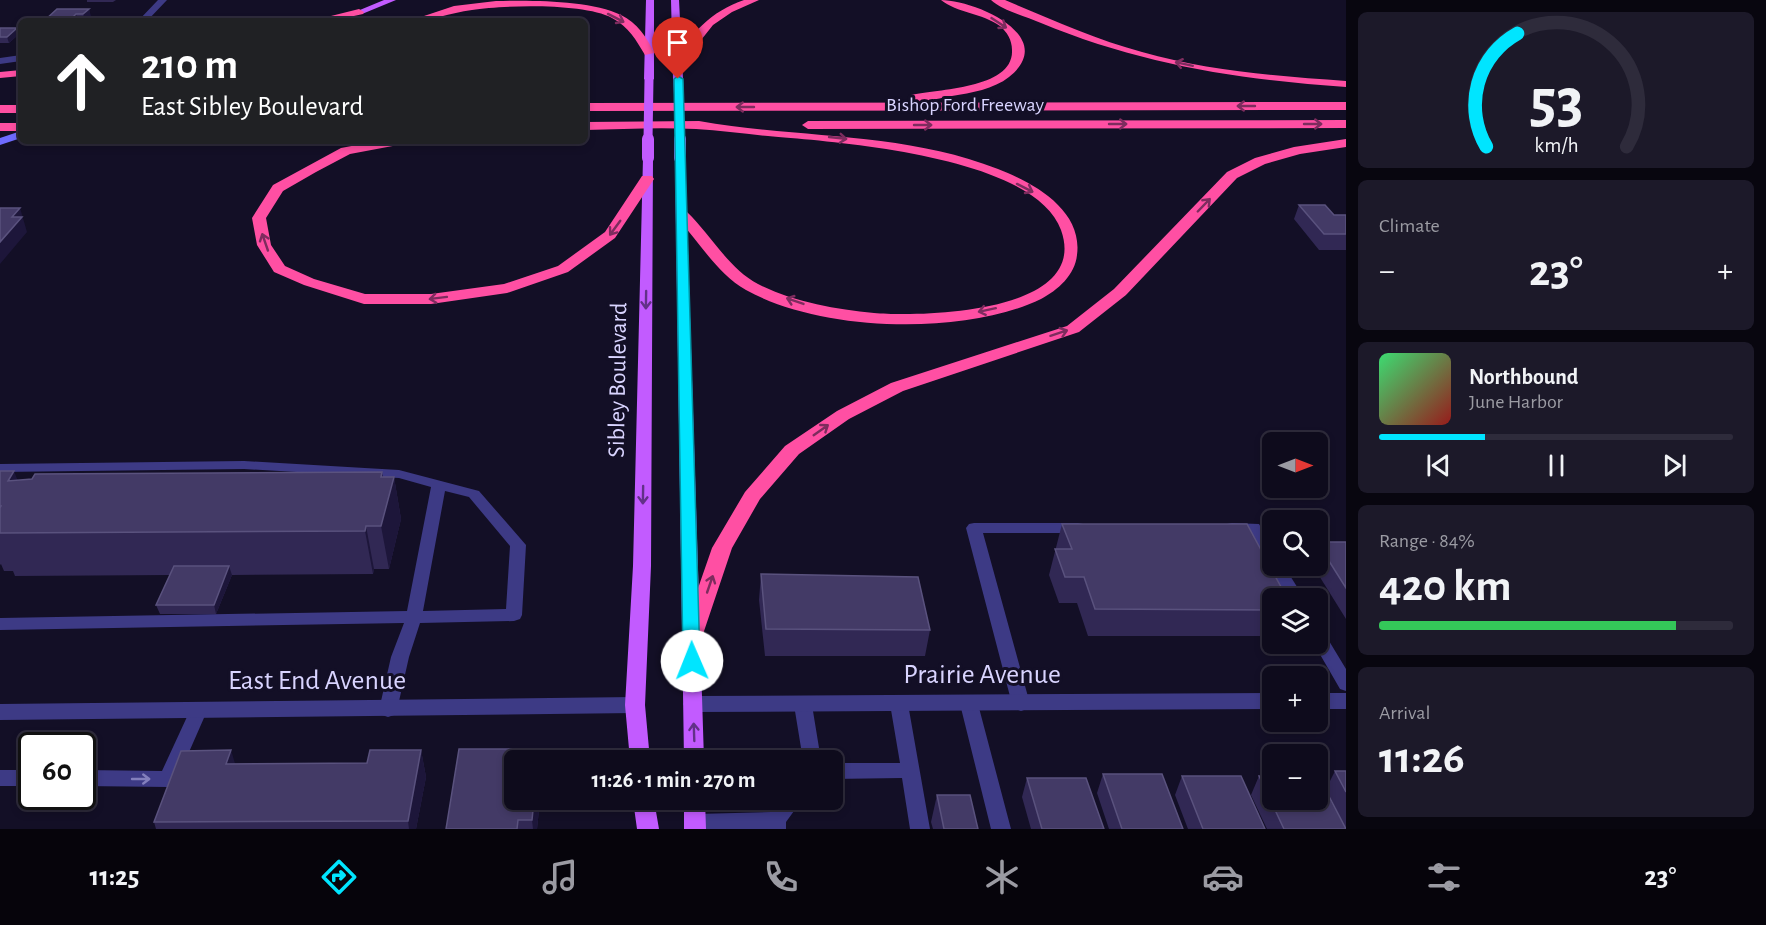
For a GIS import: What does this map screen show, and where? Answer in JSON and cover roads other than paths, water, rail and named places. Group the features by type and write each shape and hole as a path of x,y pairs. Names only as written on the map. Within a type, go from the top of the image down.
{"highway":[{"path":"678,62 697,32 720,13 754,0"},
{"path":"804,107 941,94 995,80 1008,73 1016,62 1018,48 1016,35 989,16 946,0"},
{"path":"996,0 1113,47 1158,58 1209,69 1346,84"},
{"path":"422,18 494,3 557,4 614,15 633,28 649,53"},
{"path":"330,18 359,12"},
{"path":"0,75 18,73"},
{"name":"Bishop Ford Freeway","path":"588,105 1346,106"},
{"path":"0,109 18,109"},
{"name":"Bishop Ford Freeway","path":"588,126 1346,124"},
{"path":"682,215 750,286 810,307 882,318 948,318 996,309 1044,291 1067,270 1074,246 1065,220 1041,196 994,172 952,158 895,145 696,125"},
{"path":"0,127 18,127"},
{"path":"691,640 722,548 752,496 792,450 843,415 897,387 1073,329 1120,292 1232,175 1260,161 1299,150 1346,143"},
{"path":"382,144 346,151 278,188 260,218 264,245 279,268 309,282 364,299 431,299 507,288 563,268 610,235 647,179"}],"main road":[{"path":"359,12 392,0"},
{"name":"Sibley Boulevard","path":"639,750 634,705 642,566 650,0"},
{"path":"675,0 694,750"},
{"path":"645,810 648,829"},
{"path":"695,826 696,810"}],"street":[{"path":"145,18 163,0"},
{"path":"342,18 359,12"},
{"path":"0,61 18,58"},
{"path":"0,142 18,135"},
{"name":"Prairie Avenue","path":"693,704 1262,701"},
{"path":"1328,701 1346,701"},
{"name":"East End Avenue","path":"0,711 388,710 634,705"}],"lane":[{"path":"0,468 243,465 399,474 474,494 519,545 514,615 0,624"},
{"path":"388,710 400,657 414,617 439,485"},
{"path":"1021,704 974,528 1090,528"},
{"path":"1219,528 1254,528 1262,542"},
{"path":"1328,654 1346,684"},
{"path":"900,704 920,829"},
{"path":"969,704 1001,829"},
{"path":"803,705 810,750"},
{"path":"96,778 168,779 198,711"},
{"path":"843,771 910,770"},
{"path":"0,778 18,778"},
{"path":"695,826 777,824 786,810"}]}
